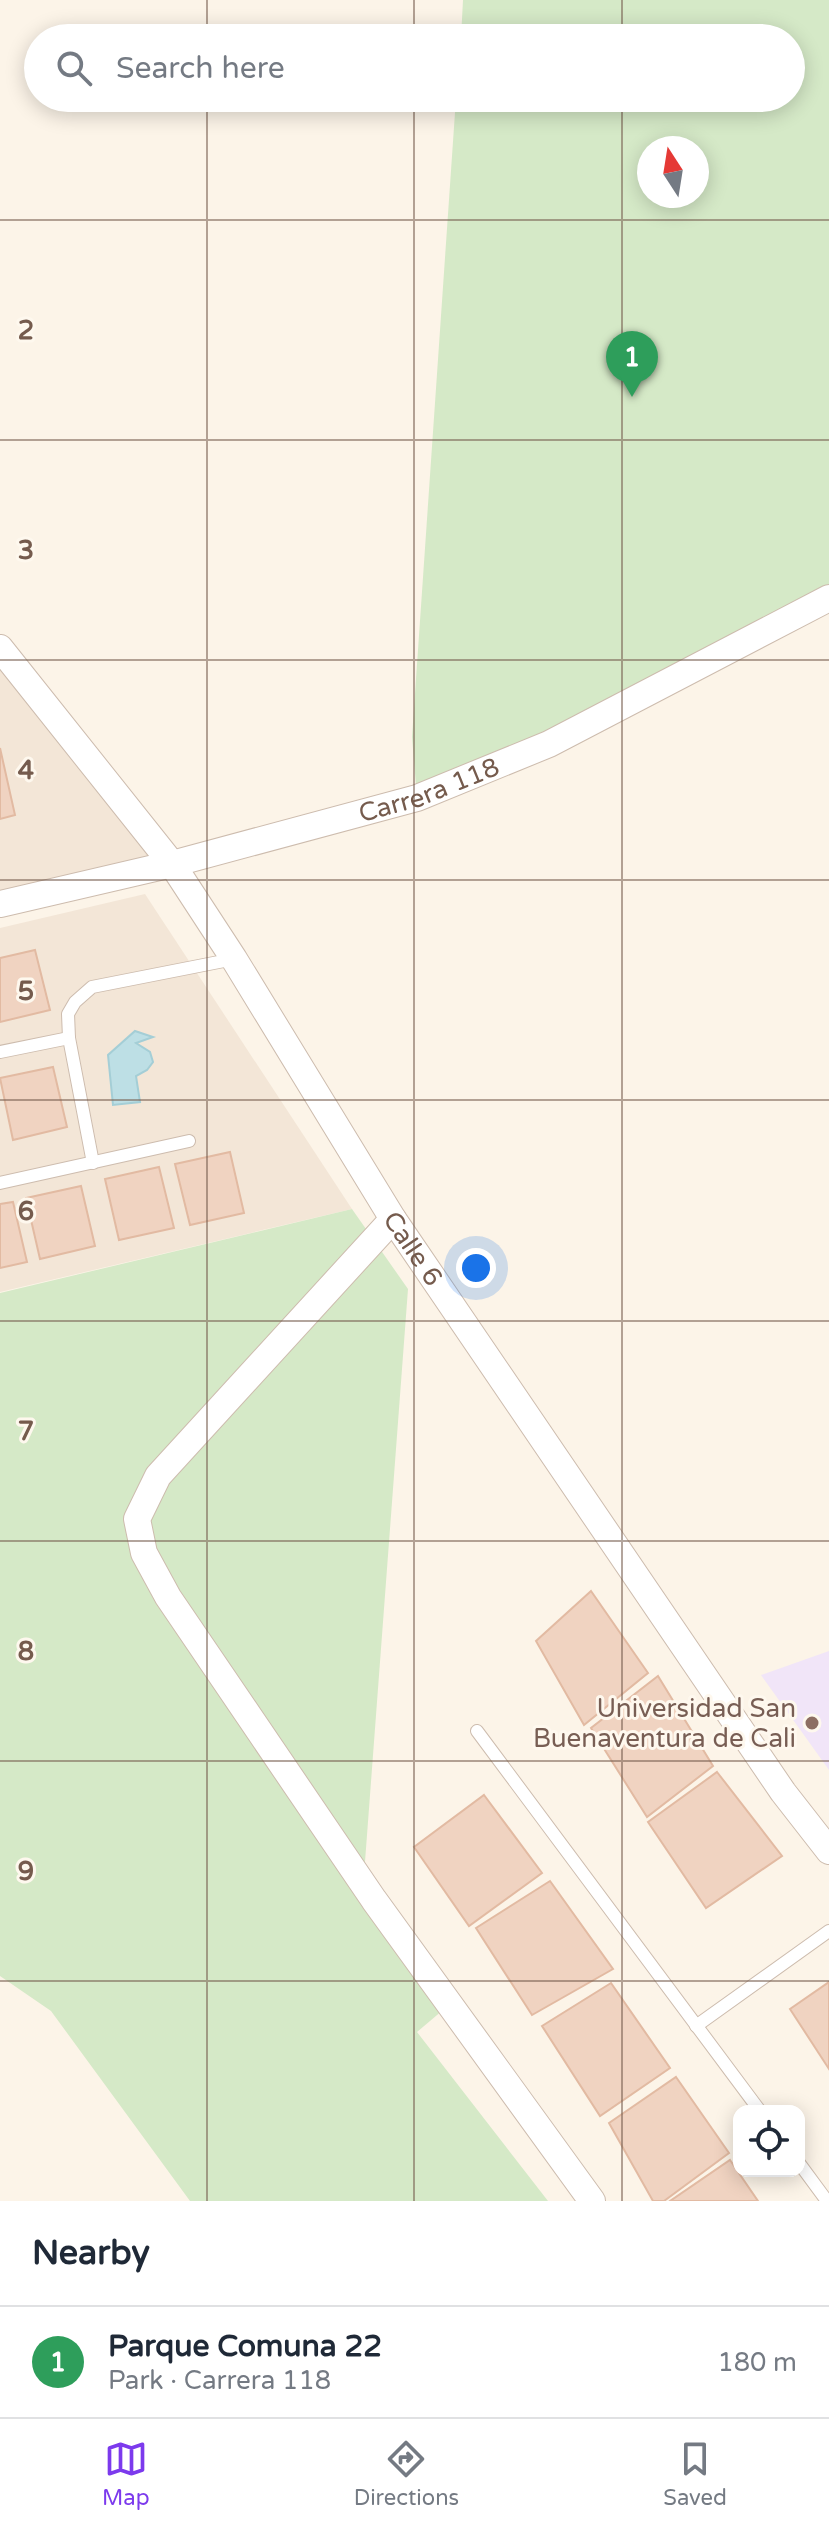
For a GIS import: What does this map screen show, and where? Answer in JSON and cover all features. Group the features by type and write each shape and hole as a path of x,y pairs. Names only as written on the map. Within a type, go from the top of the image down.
{"street":[{"name":"Carrera 118","path":"0,904 172,864 417,798 549,744 829,598"},
{"name":"Calle 6","path":"0,648 172,864 234,959 393,1219 783,1792 829,1851"},
{"path":"393,1219 158,1476 137,1519 144,1553 180,1616 374,1900 592,2201"}],"lane":[{"path":"93,1163 69,1038 68,1014 75,1002 92,987 234,959"},
{"path":"0,1052 69,1038"},
{"path":"0,1183 189,1141"},
{"path":"477,1731 755,2105"},
{"path":"696,2026 829,1931"},
{"path":"805,2171 827,2201"}],"shaded area":[{"path":"0,648 172,864 0,904"},
{"path":"145,894 352,1209 0,1292 0,928"},
{"name":"Universidad San Buenaventura de Cali","path":"829,1651 829,1770 761,1675"}],"green space":[{"path":"463,0 829,0 829,597 417,798 412,737 455,112 805,112 805,24 462,24"},
{"path":"352,1209 408,1289 364,1875 456,1999 417,2032 548,2201 190,2201 51,2011 0,1976 0,1293"}],"water":[{"path":"135,1031 153,1037 136,1043 150,1052 153,1062 136,1076 140,1102 113,1105 108,1055"}],"building":[{"path":"0,748 15,815 0,819"},
{"path":"35,950 50,1010 0,1022 0,958"},
{"path":"53,1067 67,1127 13,1140 0,1078"},
{"path":"230,1152 244,1213 190,1225 175,1164"},
{"path":"159,1167 174,1228 119,1240 105,1179"},
{"path":"81,1186 95,1246 40,1259 26,1198"},
{"path":"13,1202 27,1262 0,1268 0,1204"},
{"path":"591,1591 648,1673 584,1725 536,1641"},
{"path":"658,1676 713,1766 647,1817 591,1728"},
{"path":"717,1772 782,1856 706,1908 648,1822"},
{"path":"484,1795 542,1873 469,1926 414,1847"},
{"path":"550,1881 613,1969 532,2015 476,1928"},
{"path":"829,1982 829,2069 790,2009"},
{"path":"611,1983 670,2068 600,2116 542,2026"},
{"path":"676,2077 729,2153 664,2201 653,2201 609,2123"},
{"path":"730,2160 733,2177 742,2177 758,2201 670,2201"}],"place":[{"name":"Parque Comuna 22","path":"632,397"},
{"name":"Universidad San Buenaventura de Cali","path":"812,1723"}]}
